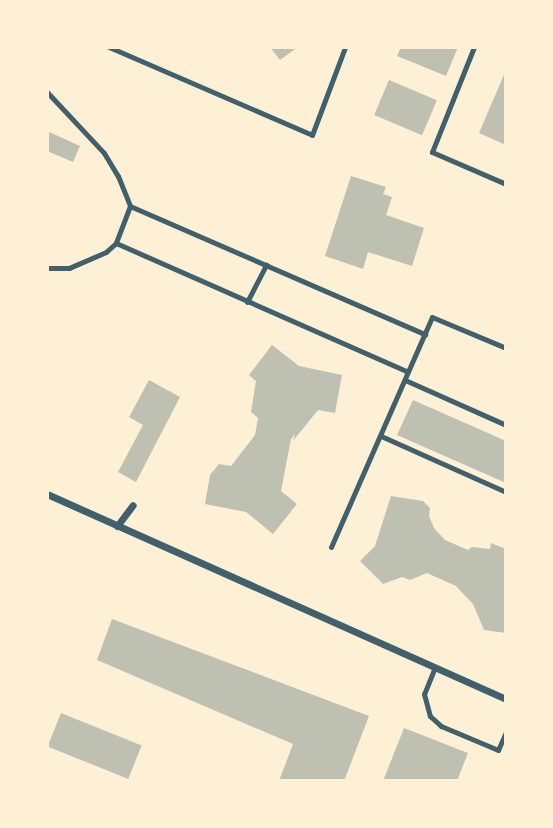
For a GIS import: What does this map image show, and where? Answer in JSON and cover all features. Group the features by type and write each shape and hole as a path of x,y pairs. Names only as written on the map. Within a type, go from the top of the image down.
{"street":[{"path":"47,494 506,699"},
{"path":"117,526 133,505"}],"lane":[{"path":"109,47 312,135 345,47"},
{"path":"474,47 432,152 506,184"},
{"path":"47,92 104,153 118,176 130,206 116,243 88,262 69,268 47,268"},
{"path":"130,206 425,334"},
{"path":"116,243 408,372"},
{"path":"247,302 266,265"},
{"path":"331,547 432,317 506,348"},
{"path":"405,380 506,425"},
{"path":"381,436 506,492"},
{"path":"435,667 424,694 430,716 441,726 498,750 506,732"}],"building":[{"path":"270,47 298,47 280,60"},
{"path":"401,47 458,47 446,76 397,56"},
{"path":"506,70 506,145 479,133"},
{"path":"389,80 437,100 422,135 374,115"},
{"path":"47,131 80,146 73,162 47,151"},
{"path":"351,176 386,187 383,194 392,197 386,215 424,228 412,266 368,252 363,269 325,256"},
{"path":"272,345 299,366 342,375 335,413 318,410 293,441 295,434 291,439 281,491 297,504 273,534 246,512 205,504 210,475 219,464 231,466 255,435 258,418 251,412 256,381 249,375"},
{"path":"149,380 180,397 136,482 118,472 143,425 129,417"},
{"path":"413,400 506,441 506,483 397,435"},
{"path":"391,496 423,501 430,508 429,516 434,528 445,540 468,550 472,547 490,549 491,543 506,549 506,633 484,630 473,604 456,586 427,573 410,580 402,577 383,584 360,561 375,546"},
{"path":"112,619 369,716 344,781 279,781 293,744 97,660"},
{"path":"61,713 142,746 128,779 48,746"},
{"path":"404,728 468,753 457,781 383,781"}]}
